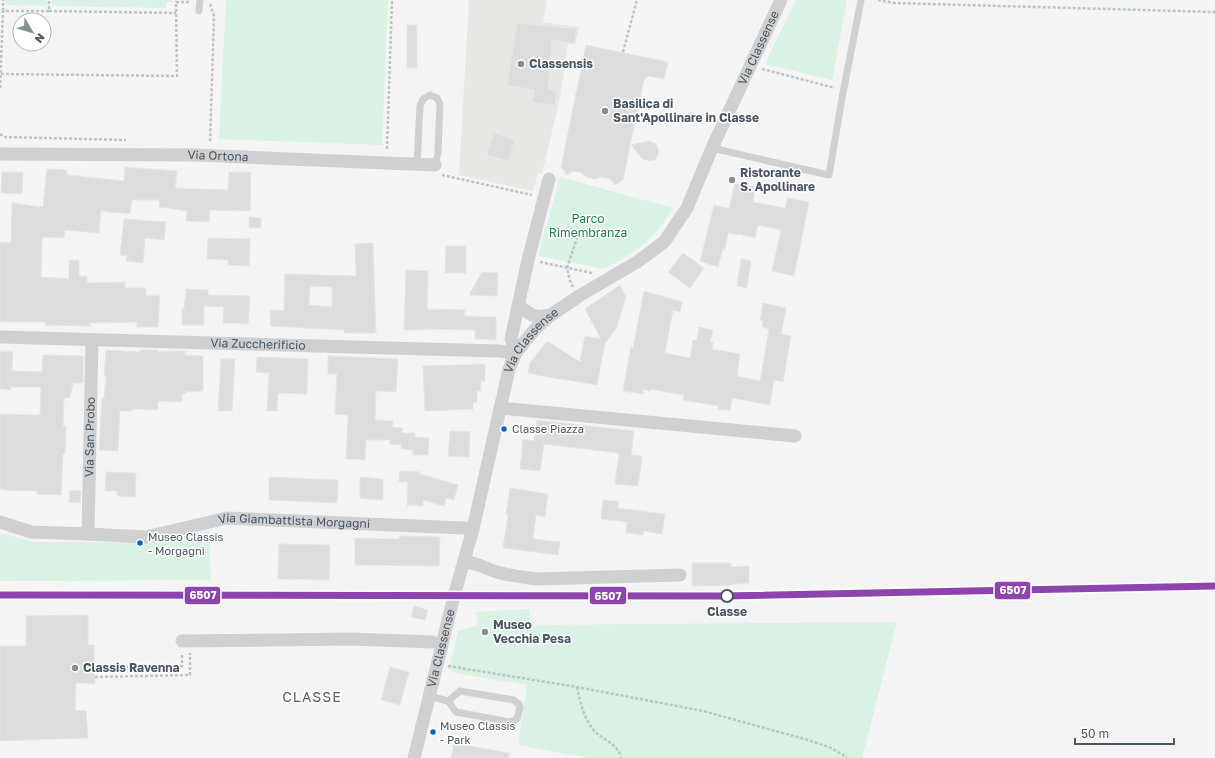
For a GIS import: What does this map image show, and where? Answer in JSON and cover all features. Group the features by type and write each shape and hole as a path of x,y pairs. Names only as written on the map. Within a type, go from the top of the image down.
{"street":[{"name":"Via Classense","path":"414,758 454,596 473,529 509,369 516,353 538,326 551,315 637,262 664,242 687,208 712,148 781,0"},
{"name":"Via Ortona","path":"0,154 195,151 435,165"},
{"path":"516,353 511,339 528,260 549,179"},
{"path":"518,305 531,315 537,317 551,315"},
{"name":"Via Zuccherificio","path":"0,336 92,340 498,351 516,353"},
{"name":"Via San Probo","path":"88,534 92,340"},
{"path":"500,408 795,436"},
{"name":"Via Giambattista Morgagni","path":"0,522 32,532 146,538 227,518 456,527 473,529"},
{"path":"464,561 475,563 496,572 537,579 680,575"},
{"path":"186,641 352,639 432,642"}],"lane":[{"path":"199,12 200,0"},
{"path":"712,148 829,176 843,91 861,0"},
{"path":"417,164 420,106 423,99 430,96 437,98 440,104 438,153 435,165"},
{"path":"429,696 448,701 452,709 456,712 510,722 517,719 520,707 514,700 460,691 448,701"}],"path":[{"path":"0,88 3,0"},
{"path":"49,11 50,0"},
{"path":"0,74 177,76 176,2 190,2 190,0"},
{"path":"387,149 392,0"},
{"path":"623,52 637,0"},
{"path":"878,0 894,3 1215,12"},
{"path":"209,2 214,16 210,143"},
{"path":"2,11 176,13"},
{"path":"762,69 843,91"},
{"path":"435,165 442,175 535,196"},
{"path":"574,289 570,282 568,268 580,229"},
{"path":"528,260 610,278"},
{"path":"95,667 182,666 186,641"},
{"path":"95,677 190,675 186,641"},
{"path":"447,666 577,687 703,710 808,740 829,747 847,758"},
{"path":"577,687 582,710 593,730 614,745 620,752 621,758"}],"shaded area":[{"path":"469,0 547,0 543,22 579,27 575,45 568,44 560,98 542,174 538,173 533,191 459,175"}],"green space":[{"path":"5,0 47,0 47,6 5,5"},
{"path":"52,0 172,0 172,2 166,2 166,8 52,6"},
{"path":"226,0 388,0 382,145 219,139"},
{"path":"796,0 847,0 832,80 765,64"},
{"name":"Parco Rimembranza","path":"560,177 673,208 651,237 625,257 604,269 538,256"},
{"path":"209,531 211,580 0,581 0,533 35,542 146,542"},
{"path":"529,609 531,625 897,622 862,758 588,758 518,745 527,685 455,673 449,669 458,631 478,625 476,612"}],"building":[{"name":"Classensis","path":"517,23 577,29 574,43 552,40 548,90 557,91 555,105 533,102 535,90 507,85"},
{"path":"407,25 417,25 417,68 407,68"},
{"name":"Basilica di Sant'Apollinare in Classe","path":"586,45 668,62 664,79 647,76 646,79 644,79 623,180 615,185 610,179 601,177 595,179 573,171 567,175 561,167"},
{"path":"494,133 515,140 508,161 487,155"},
{"path":"649,141 656,144 659,151 656,159 651,161 643,159 631,145"},
{"path":"125,167 177,171 175,188 228,190 229,172 251,172 250,211 210,210 209,222 186,221 187,211 159,207 160,200 132,200 130,214 101,211 99,233 65,230 64,238 42,237 41,277 69,279 69,260 79,260 79,276 87,276 87,283 125,282 125,288 146,288 146,296 160,295 158,327 137,327 137,322 90,323 90,326 45,325 45,322 0,322 0,242 11,243 12,203 43,207 47,169 67,170 67,175 124,181"},
{"path":"2,172 23,172 22,194 1,193"},
{"path":"735,183 756,187 753,202 785,208 788,198 809,202 794,276 772,271 781,230 758,225 755,238 728,233 725,249 723,248 718,267 700,261 714,205 729,209"},
{"path":"249,217 261,218 261,228 249,228"},
{"path":"124,219 166,222 164,240 145,238 143,263 126,261 127,256 120,255"},
{"path":"208,238 250,239 249,266 228,265 228,260 207,259"},
{"path":"373,243 376,333 344,333 344,330 270,326 271,310 284,311 285,274 356,276 355,244","holes":["310,286 332,287 332,307 309,305"]},
{"path":"446,246 466,246 466,273 445,273"},
{"path":"683,253 704,268 690,288 668,272"},
{"path":"741,259 751,261 747,288 737,286"},
{"path":"406,270 428,271 427,309 465,310 464,316 496,317 496,340 475,339 475,330 404,330"},
{"path":"482,272 498,273 497,296 469,295"},
{"path":"620,285 626,297 616,329 605,343 597,385 528,373 530,363 547,341 580,362 585,336 601,339 585,309"},
{"path":"186,289 208,290 208,295 250,296 248,324 223,323 224,307 204,306 204,325 182,325 182,309 184,309"},
{"path":"644,291 682,302 680,312 673,310 665,353 690,358 693,340 697,340 699,327 713,330 710,342 713,343 712,349 740,354 737,376 760,381 769,329 762,327 763,321 760,320 763,303 786,308 781,334 791,336 783,382 774,380 770,405 732,398 730,410 718,409 719,406 683,400 684,395 651,389 650,391 643,389 643,394 623,391 631,347 633,348"},
{"path":"106,350 140,352 140,350 158,350 158,352 185,351 185,355 203,356 203,391 185,392 185,394 182,394 182,402 158,401 158,410 132,409 132,411 120,411 118,451 99,450 102,398 104,398 106,376 104,376"},
{"path":"0,351 13,352 12,371 42,372 43,355 84,356 83,383 73,383 70,398 64,398 63,426 66,426 61,495 37,494 37,491 0,489 0,414 40,415 41,387 11,387 11,390 0,389"},
{"path":"328,356 398,359 396,392 376,391 375,420 393,421 392,427 403,428 402,433 415,433 415,437 429,438 428,455 413,455 413,450 401,449 402,445 390,444 390,440 366,440 365,460 346,459 348,415 335,414 337,374 328,374"},
{"path":"257,357 308,359 307,394 278,393 277,411 267,411 269,373 256,372"},
{"path":"221,359 235,359 232,411 218,411"},
{"path":"485,364 485,381 481,381 481,391 477,391 477,402 473,403 473,409 425,411 423,366"},
{"path":"537,420 634,431 631,455 642,456 638,486 615,484 619,453 544,444 540,471 520,469 523,439 534,441"},
{"path":"450,431 470,432 469,457 448,456"},
{"path":"400,471 420,472 420,474 458,485 454,500 446,498 444,506 423,500 423,506 407,505 408,482 399,482"},
{"path":"106,472 136,473 135,497 117,496 117,491 105,491"},
{"path":"269,477 338,480 337,503 269,500"},
{"path":"360,477 383,479 383,500 360,498"},
{"path":"510,488 548,494 545,517 536,515 533,539 560,542 558,555 503,548"},
{"path":"70,490 81,491 80,503 69,502"},
{"path":"603,500 618,501 618,508 665,514 662,534 644,531 643,535 626,533 627,522 601,519"},
{"path":"400,536 440,537 439,566 355,565 355,538 399,539"},
{"path":"279,544 330,545 329,580 278,579"},
{"path":"692,563 731,563 731,567 749,566 749,583 692,586"},
{"path":"414,606 428,610 425,620 411,617"},
{"path":"88,615 88,645 94,645 95,684 76,683 75,710 86,711 88,738 0,741 0,646 26,646 26,616"},
{"path":"390,667 409,672 400,705 381,700"},
{"path":"454,743 509,753 509,758 451,758"}],"transit line":[{"name":"6507","path":"0,595 725,596 1215,586"}],"place":[{"name":"Classensis","path":"521,64"},
{"name":"Basilica di Sant'Apollinare in Classe","path":"605,111"},
{"name":"Ristorante S. Apollinare","path":"732,180"},
{"name":"Classe Piazza","path":"504,429"},
{"name":"Museo Classis - Morgagni","path":"140,543"},
{"name":"Classe","path":"727,596"},
{"name":"Museo Vecchia Pesa","path":"485,632"},
{"name":"Classis Ravenna","path":"75,668"},
{"name":"Museo Classis - Park","path":"433,732"}],"district":[{"name":"CLASSE","path":"312,697"}]}
